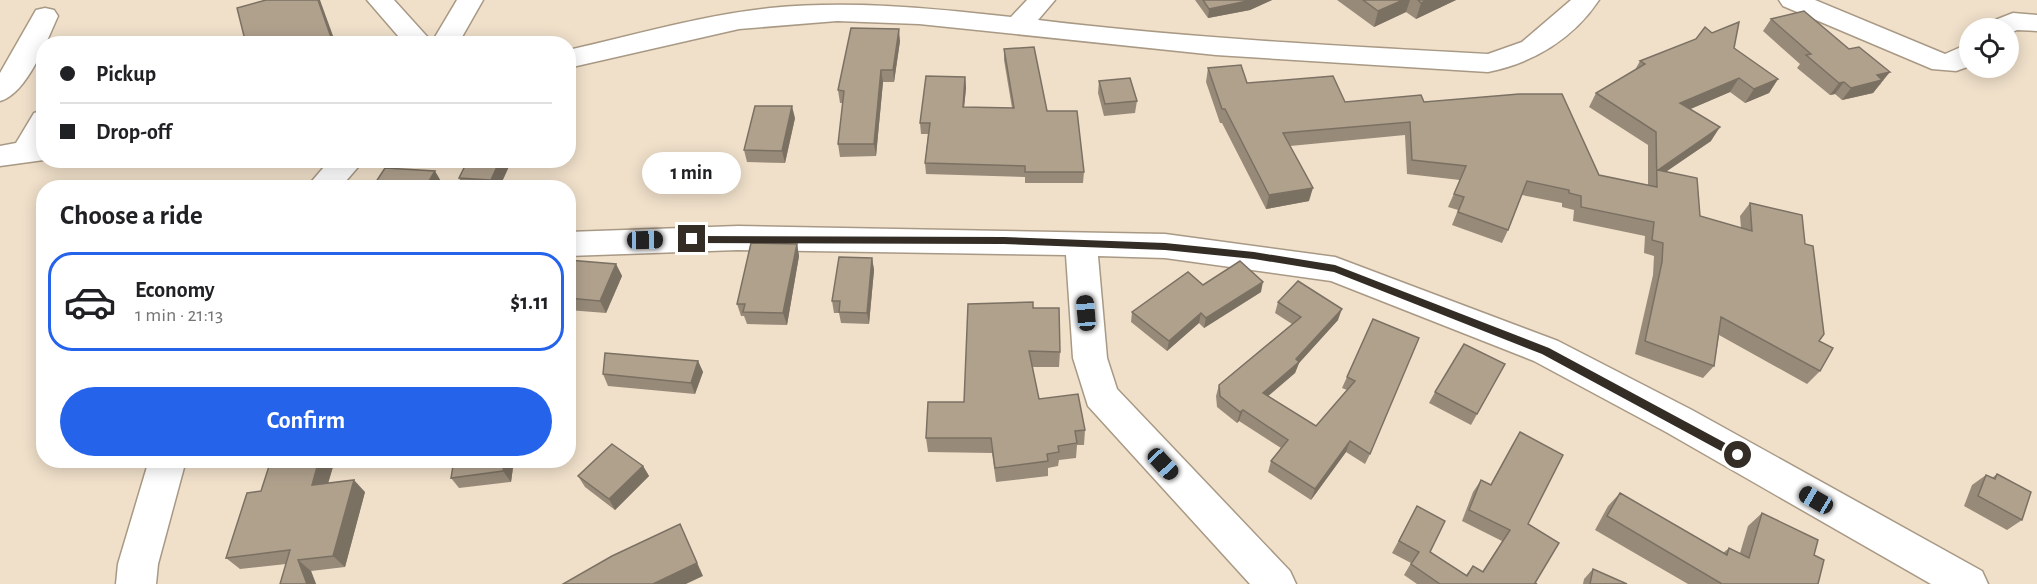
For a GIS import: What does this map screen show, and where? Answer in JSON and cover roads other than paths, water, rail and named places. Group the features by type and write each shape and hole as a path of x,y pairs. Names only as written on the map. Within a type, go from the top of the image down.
{"street":[{"path":"380,0 413,36"},
{"path":"449,36 470,0"},
{"path":"1016,28 1042,0"},
{"path":"576,57 740,10 795,14 904,15 1171,44 1488,63 1512,60 1535,48 1586,0"},
{"path":"1792,0 1942,63 1959,60"},
{"path":"40,36 45,16"},
{"path":"2019,22 2037,23"},
{"path":"0,92 31,67 36,49"},
{"path":"23,153 36,133"},
{"path":"329,180 341,168"},
{"path":"576,243 738,238 1165,246 1277,259 1335,269 1546,351 1679,421 1968,584"},
{"path":"1081,244 1090,358 1101,396 1276,584"},
{"path":"136,584 138,564 166,468"}]}
